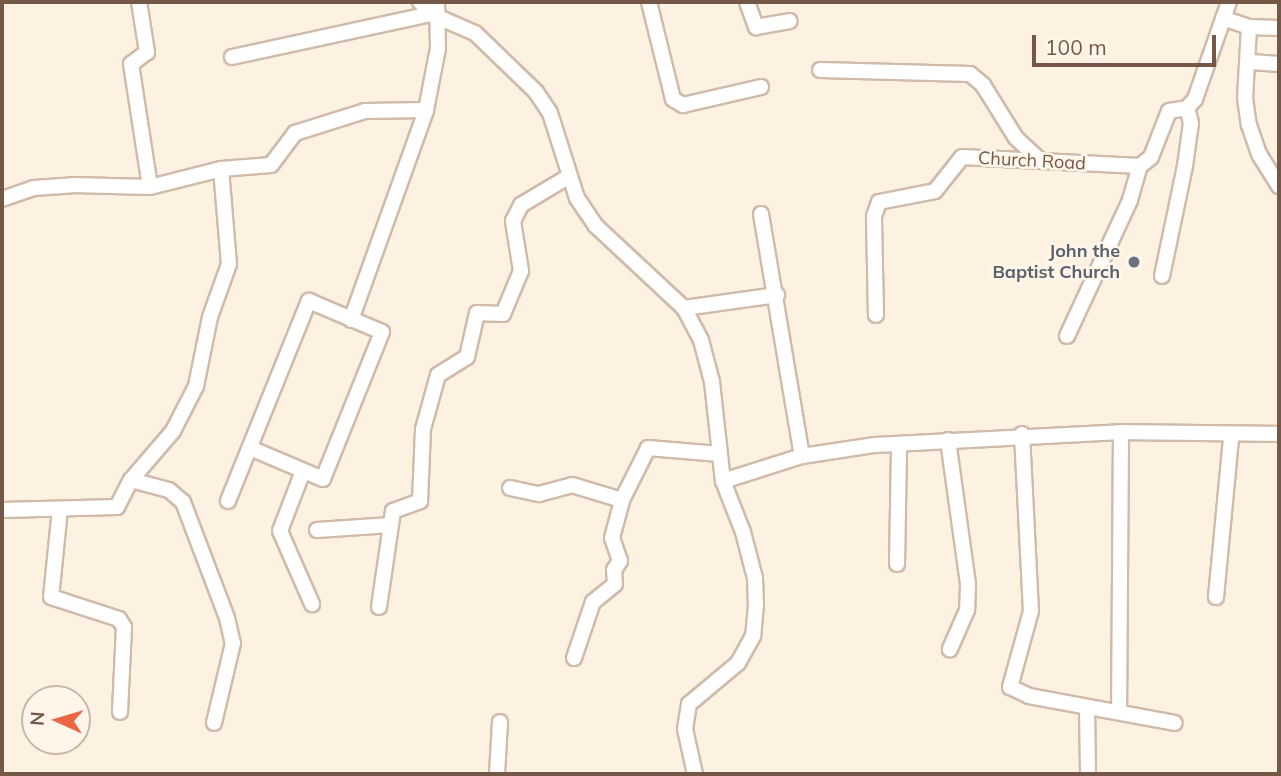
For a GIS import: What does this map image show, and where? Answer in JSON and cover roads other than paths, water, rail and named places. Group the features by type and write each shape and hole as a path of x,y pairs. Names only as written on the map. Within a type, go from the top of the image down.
{"street":[{"path":"139,2 146,52 131,64 150,187"},
{"path":"420,2 475,33 536,92 550,113 568,177 596,226 684,308 701,341 712,382 723,481 743,532 756,604 753,636 738,663 689,704 685,729 695,774"},
{"path":"649,2 673,99 683,105 761,87"},
{"path":"747,2 756,27 789,21"},
{"path":"1161,276 1185,166 1191,104 1229,2"},
{"path":"232,57 437,11"},
{"path":"351,320 426,110 437,11"},
{"path":"1223,18 1249,27 1279,28"},
{"path":"1249,27 1251,62 1245,98 1249,125 1259,154 1279,186"},
{"path":"1251,62 1279,64"},
{"path":"820,70 970,74 983,85 1016,138 1041,162"},
{"path":"1067,336 1130,200 1140,166 1151,157 1169,111 1191,104"},
{"path":"2,199 34,188 73,185 150,187 221,169 271,165 295,133 365,111 426,110"},
{"name":"Church Road","path":"876,315 874,216 879,202 935,191 962,156 1140,166"},
{"path":"2,510 117,507 131,480 173,431 196,386 210,317 229,264 221,169"},
{"path":"379,607 393,511 420,501 423,429 438,374 467,357 473,317 503,314 521,271 516,215 540,190 568,177"},
{"path":"761,214 777,295 802,456"},
{"path":"684,308 777,295"},
{"path":"228,501 309,301 382,332 323,479 250,448"},
{"path":"723,481 802,456 899,444 1022,434 1121,432 1231,437 1279,434"},
{"path":"1119,712 1121,432"},
{"path":"1022,434 1031,611 1010,687 1029,696 1175,723"},
{"path":"1216,597 1231,437"},
{"path":"948,440 968,585 967,610 950,649"},
{"path":"897,564 899,444"},
{"path":"573,658 593,602 615,584 614,570 620,561 612,538 622,500 648,448 720,454"},
{"path":"303,471 280,531 312,604"},
{"path":"131,480 170,490 183,502 227,618 233,643 214,723"},
{"path":"510,488 539,494 572,485 622,500"},
{"path":"60,509 51,597 119,618 124,627 120,712"},
{"path":"317,530 391,525"},
{"path":"1087,708 1088,774"},
{"path":"497,774 500,722"}],"place":[{"name":"John the Baptist Church","path":"1134,262"}]}
